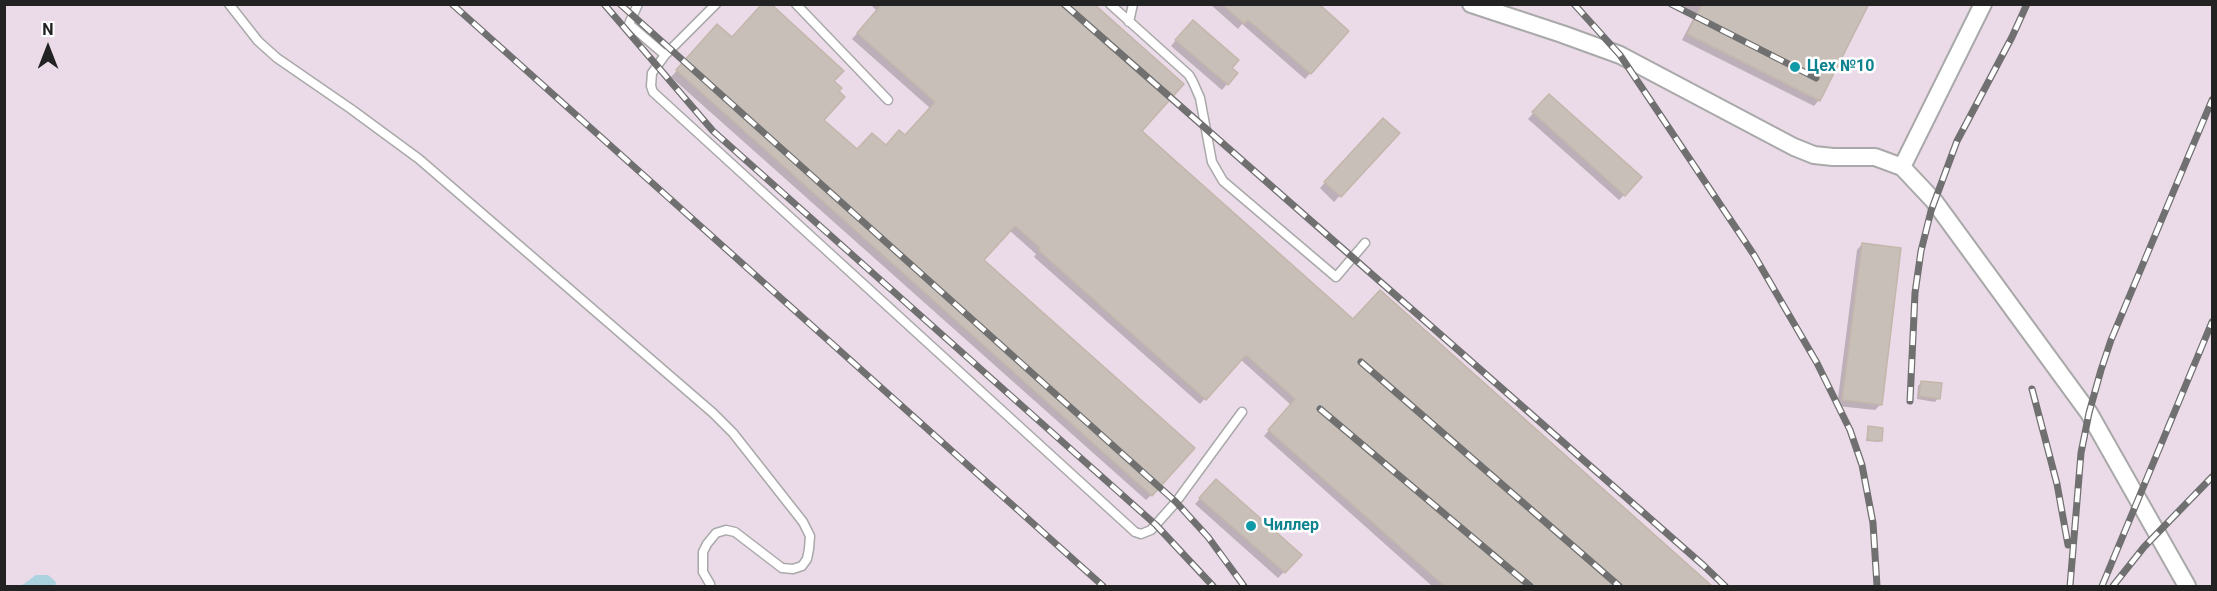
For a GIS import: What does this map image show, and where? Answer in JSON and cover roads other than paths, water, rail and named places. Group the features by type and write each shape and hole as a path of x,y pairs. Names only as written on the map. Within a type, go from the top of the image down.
{"street":[{"path":"1471,4 1620,55 1804,151 1833,157 1875,157 1902,167 1915,178 1934,201 2089,413 2187,586"},
{"path":"1902,167 1983,4"}],"lane":[{"path":"229,4 258,41 277,58 419,159 713,413 733,433 803,522 810,536 809,549 807,559 801,566 793,569 782,568 735,532 726,530 716,533 704,552 704,572 710,584"},
{"path":"639,4 629,24 664,56"},
{"path":"716,4 664,56 652,74 651,86 658,98 1135,532 1141,534 1151,530 1176,502 1242,412"},
{"path":"796,4 888,100"},
{"path":"1110,4 1193,81 1200,98 1212,162 1223,181 1336,277 1365,243"},
{"path":"1129,22 1133,4"}],"water":[{"path":"36,575 48,575 56,582 55,586 21,586"}],"railway":[{"path":"452,4 1103,586"},
{"path":"604,4 713,131 1156,525 1213,586"},
{"path":"620,4 1176,502 1208,537 1244,586"},
{"path":"1064,4 1725,586"},
{"path":"1574,4 1620,55 1754,255 1817,363 1850,430 1862,465 1873,523 1877,586"},
{"path":"1671,4 1816,78"},
{"path":"1910,401 1915,293 1921,251 1931,211 1957,141 2027,4"},
{"path":"2070,586 2081,453 2101,370 2111,340 2212,100"},
{"path":"2102,586 2212,322"},
{"path":"1361,362 1619,586"},
{"path":"2032,389 2057,484 2068,545"},
{"path":"1320,409 1530,586"},
{"path":"2113,586 2144,547 2212,477"}],"place":[{"name":"Цех №10","path":"1795,67"},
{"name":"Чиллер","path":"1251,526"}]}
